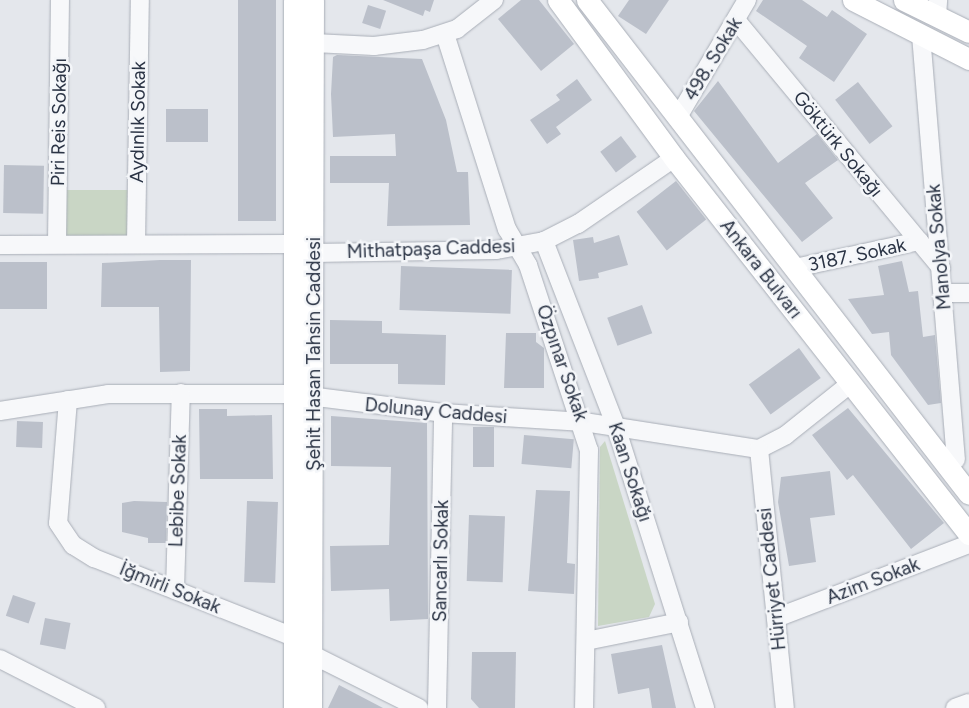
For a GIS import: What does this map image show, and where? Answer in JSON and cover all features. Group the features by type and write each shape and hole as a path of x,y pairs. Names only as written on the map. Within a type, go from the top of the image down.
{"main road":[{"name":"Şehit Hasan Tahsin Caddesi","path":"294,0 292,244 294,708"},
{"name":"Şehit Hasan Tahsin Caddesi","path":"311,708 314,400 313,0"},
{"name":"Ankara Bulvarı","path":"558,0 674,158 969,534"},
{"name":"Ankara Bulvarı","path":"587,0 795,268 956,460 969,494"},
{"path":"852,0 969,59"},
{"path":"904,0 938,8 969,32"}],"street":[{"name":"Piri Reis Sokağı","path":"57,243 60,0"},
{"name":"Aydınlık Sokak","path":"136,244 140,0"},
{"path":"314,43 400,44 445,34 494,0"},
{"name":"498. Sokak","path":"678,117 747,0"},
{"name":"Göktürk Sokağı","path":"736,20 941,268"},
{"name":"Özpınar Sokak","path":"445,34 506,229 528,265 584,422 590,450 584,708"},
{"name":"Manolya Sokak","path":"921,35 956,460"},
{"name":"Mithatpaşa Caddesi","path":"314,253 518,247 544,241 578,224 674,158"},
{"name":"Kaan Sokağı","path":"544,241 616,427 705,708"},
{"name":"3187. Sokak","path":"795,268 919,241"},
{"path":"0,244 292,244"},
{"path":"943,293 969,293"},
{"path":"759,449 786,435 850,384"},
{"name":"Dolunay Caddesi","path":"0,411 68,400 181,393 293,394 314,400 443,413 584,422 759,449"},
{"name":"Lebibe Sokak","path":"175,590 181,393"},
{"name":"İğmirli Sokak","path":"68,400 58,523 73,545 94,558 294,637"},
{"name":"Sancarlı Sokak","path":"437,708 443,413"},
{"name":"Hürriyet Caddesi","path":"759,449 784,708"},
{"name":"Azim Sokak","path":"776,618 969,544"},
{"path":"586,641 679,622"},
{"path":"312,654 419,708"},
{"path":"0,659 96,708"},
{"path":"955,708 969,703"}],"green space":[{"path":"64,190 133,190 133,238 64,238"},
{"path":"605,441 655,604 649,617 598,626 600,447"}],"building":[{"path":"238,0 276,0 276,221 238,221"},
{"path":"383,0 434,0 430,12 425,10 423,16"},
{"path":"521,0 539,0 574,44 541,71 498,19"},
{"path":"629,0 669,0 646,34 618,16"},
{"path":"763,0 802,0 827,17 832,10 867,34 834,82 799,58 807,46 756,11"},
{"path":"368,5 386,11 380,29 362,23"},
{"path":"337,55 422,59 446,120 457,172 468,172 470,225 387,226 389,183 330,183 330,156 396,156 395,134 333,137 331,94 333,57"},
{"path":"577,79 592,100 556,127 561,134 547,144 530,120 560,100 556,95"},
{"path":"718,81 778,163 817,134 838,160 805,183 833,218 802,242 694,111"},
{"path":"858,82 892,126 870,144 835,100"},
{"path":"166,109 208,109 208,142 166,142"},
{"path":"621,136 637,157 616,172 600,152"},
{"path":"4,165 44,166 43,214 3,213"},
{"path":"676,181 706,220 667,250 637,212"},
{"path":"619,235 628,265 598,273 599,278 579,281 573,240 593,237 594,243"},
{"path":"191,260 190,371 160,372 159,307 101,307 102,263"},
{"path":"902,261 909,292 918,291 923,337 935,335 941,403 928,405 891,355 889,332 872,334 848,299 884,295 878,266"},
{"path":"0,262 47,262 47,309 0,309"},
{"path":"401,266 512,270 510,314 399,310"},
{"path":"642,305 652,333 617,346 607,318"},
{"path":"330,320 382,321 382,333 446,335 445,385 398,384 398,364 330,364"},
{"path":"506,333 536,333 536,342 544,348 544,388 504,388"},
{"path":"799,348 821,378 771,414 749,384"},
{"path":"848,408 944,523 911,549 853,475 847,480 812,435"},
{"path":"199,409 227,409 227,416 272,415 273,479 200,479"},
{"path":"331,416 427,423 428,619 390,621 389,589 331,591 330,546 389,545 391,467 331,466"},
{"path":"17,421 43,422 42,448 16,447"},
{"path":"473,427 494,427 494,467 473,467"},
{"path":"524,435 574,439 571,468 521,464"},
{"path":"830,471 835,515 810,518 816,562 789,566 778,502 781,477"},
{"path":"536,490 570,491 567,563 575,564 574,594 528,591"},
{"path":"134,501 167,502 166,543 148,543 148,538 122,532 122,503"},
{"path":"247,501 278,502 275,583 244,582"},
{"path":"469,515 505,516 503,582 467,581"},
{"path":"13,595 36,603 29,624 6,616"},
{"path":"45,618 71,623 65,649 40,645"},
{"path":"662,645 676,708 652,708 649,688 618,694 611,654"},
{"path":"472,652 516,652 515,708 479,708 471,699"},
{"path":"339,685 383,708 328,708"}]}
